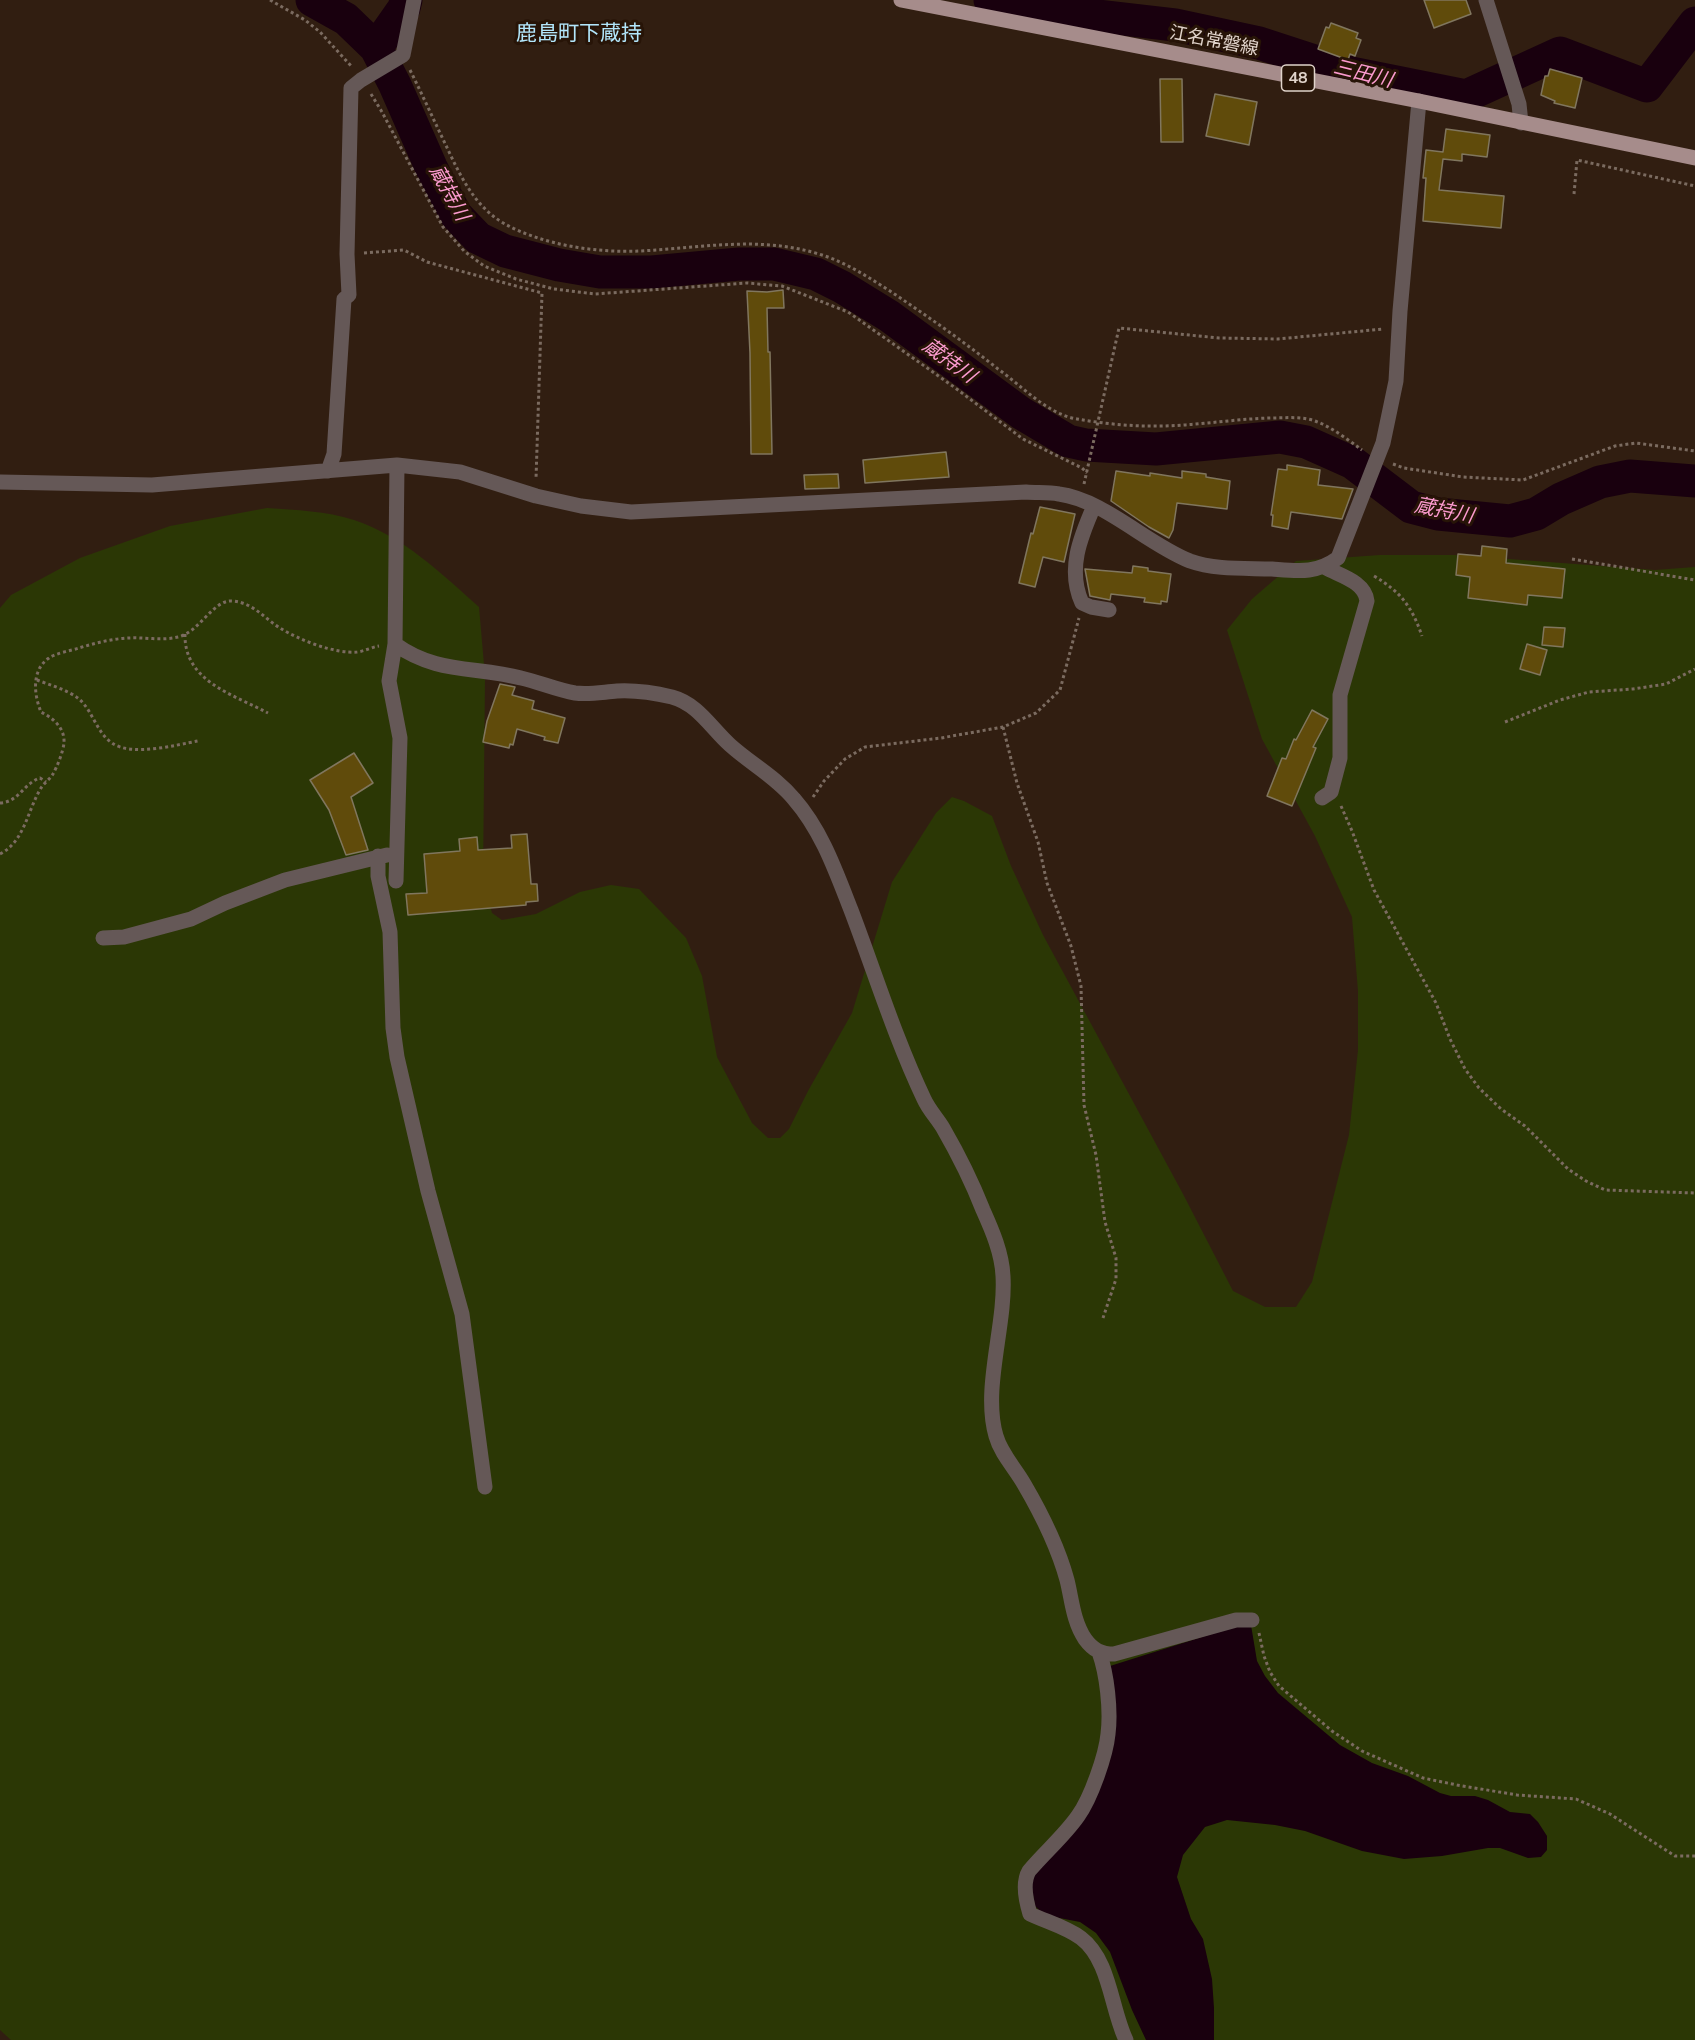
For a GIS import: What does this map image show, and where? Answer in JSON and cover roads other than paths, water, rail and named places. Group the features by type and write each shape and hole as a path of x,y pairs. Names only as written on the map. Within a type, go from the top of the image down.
{"main road":[{"name":"江名常磐線","path":"901,0 1695,158"}],"street":[{"path":"328,471 334,454 344,299 349,295 347,254 351,88 403,55 414,0"},
{"path":"1486,0 1519,104 1521,123"},
{"path":"0,482 152,484 397,465 460,472 536,496 581,506 631,512 1026,492 1059,494 1094,506 1158,545 1191,561 1216,566 1303,571 1326,568 1338,558 1383,443 1396,381 1419,102"},
{"path":"396,881 400,738 389,681 395,644 397,465"},
{"path":"1094,506 1079,539 1075,578 1082,603 1109,610"},
{"path":"1326,568 1358,584 1366,592 1367,601 1345,671 1340,695 1340,758 1327,795"},
{"path":"395,644 409,655 430,663 505,674 577,693 620,691 658,695 684,701 694,707 734,749 776,780 794,798 816,830 833,865 925,1103 942,1128 966,1172 1000,1254 1003,1285 993,1393 996,1436 1024,1483 1050,1537 1066,1577 1074,1614 1084,1638 1094,1650 1114,1654 1236,1620 1252,1620"},
{"path":"103,938 124,937 191,919 285,879 396,853"},
{"path":"378,856 378,876 390,932 393,1028 397,1057 426,1181 462,1314 485,1487"},
{"path":"1099,1652 1104,1666 1108,1704 1109,1733 1106,1746 1085,1806 1029,1871 1026,1876 1026,1893 1030,1914 1063,1927 1094,1950 1115,2002 1126,2040"}],"waterway":[{"name":"蔵持川","path":"312,0 346,19 376,48 431,167 456,215 478,238 505,251 559,265 600,272 652,272 739,264 774,264 816,274 889,316 1021,413 1068,441 1086,445 1156,449 1280,437 1306,442 1353,463 1411,507 1438,514 1510,521 1536,514 1561,499 1600,482 1630,476 1695,481"},
{"name":"三田川","path":"376,48 404,8 406,0"},
{"name":"三田川","path":"990,0 1175,25 1259,43 1351,73 1466,96 1560,53 1647,86 1695,23"}],"district":[{"name":"鹿島町下蔵持","path":"579,34"}]}
